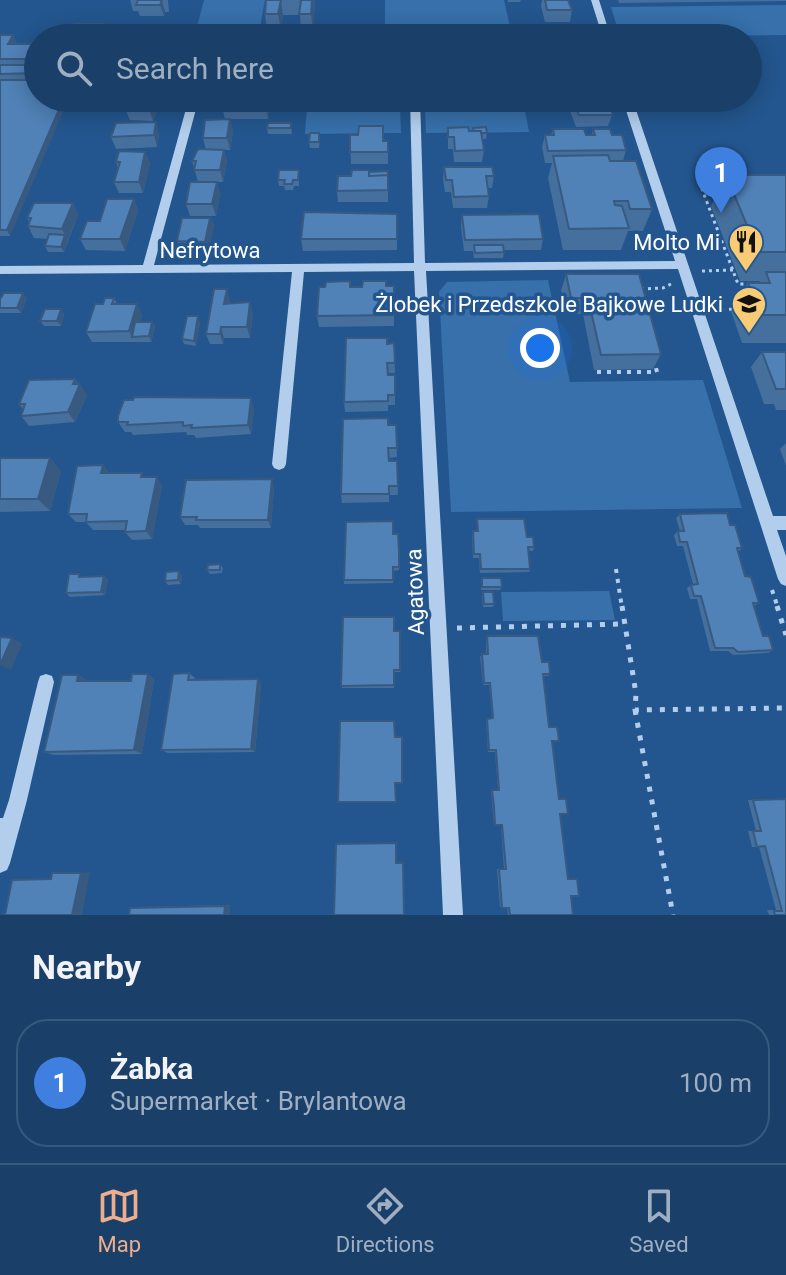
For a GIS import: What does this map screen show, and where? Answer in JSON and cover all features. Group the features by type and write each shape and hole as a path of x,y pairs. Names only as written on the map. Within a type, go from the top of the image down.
{"street":[{"path":"595,0 603,24"},
{"path":"147,270 190,112"},
{"path":"415,112 419,268"},
{"path":"632,112 689,268 786,579"},
{"name":"Agatowa","path":"419,268 453,915"},
{"name":"Nefrytowa","path":"0,270 689,268"},
{"path":"279,464 298,269"},
{"path":"768,523 786,523"},
{"path":"0,863 4,827 18,800 46,682"}],"path":[{"path":"730,189 702,189 738,284 753,284"},
{"path":"689,268 733,270"},
{"path":"634,289 663,288 674,281"},
{"path":"709,310 749,309"},
{"path":"597,372 657,372 653,358"},
{"path":"616,569 636,694 635,710 673,915"},
{"path":"456,628 623,624"},
{"path":"635,710 786,708"}],"shaded area":[{"path":"204,0 265,0 261,24 198,24"},
{"path":"385,0 504,0 509,24 385,24"},
{"path":"786,5 786,35 762,35 762,24 616,24 611,7"},
{"path":"307,112 400,112 401,133 305,134"},
{"path":"425,112 525,112 529,132 426,133"},
{"path":"548,280 570,382 703,380 742,508 451,512 439,292 447,282"},
{"path":"609,591 615,620 503,621 501,592"}],"building":[{"path":"138,0 162,0 160,5 136,5"},
{"path":"266,0 281,0 278,14 265,14"},
{"path":"301,0 312,0 311,14 299,14"},
{"path":"545,0 568,0 572,10 547,10"},
{"path":"0,35 13,35 8,44 24,44 24,59 0,59"},
{"path":"0,65 24,65 24,73 0,74"},
{"path":"0,80 24,80 24,112 58,112 7,230 0,230"},
{"path":"578,112 612,112 612,115 579,115"},
{"path":"230,119 227,138 203,138 205,120"},
{"path":"156,122 154,135 111,137 116,123"},
{"path":"268,123 291,123 291,128 267,128"},
{"path":"359,126 383,126 383,141 388,141 388,152 350,152 350,135 358,135"},
{"path":"468,127 469,131 481,131 484,150 455,151 454,137 448,137 448,128"},
{"path":"486,127 487,133 474,131 473,128"},
{"path":"553,129 584,129 586,135 595,135 593,129 610,129 612,135 622,135 626,150 548,151 545,135 554,135"},
{"path":"310,133 319,133 319,142 309,142"},
{"path":"198,149 224,150 220,170 194,170 196,161 192,161"},
{"path":"119,151 145,152 139,182 114,182 120,162 116,162"},
{"path":"608,155 610,161 636,161 652,209 630,209 628,201 614,201 615,205 622,206 629,228 569,229 553,156"},
{"path":"444,167 492,167 494,176 486,176 489,196 454,197 452,180 446,180"},
{"path":"279,170 299,170 298,180 284,184 285,180 278,180"},
{"path":"352,170 369,170 369,176 388,175 388,190 337,191 338,176 351,176"},
{"path":"388,171 388,175 369,176 369,172"},
{"path":"726,175 786,175 786,252 758,252"},
{"path":"190,182 217,182 212,204 186,204"},
{"path":"107,199 134,199 120,239 80,239 87,221 100,221"},
{"path":"34,203 73,203 62,229 28,226 31,218 27,218"},
{"path":"304,212 397,214 397,239 301,239"},
{"path":"539,214 543,239 465,240 462,215"},
{"path":"182,218 210,218 205,242 177,241"},
{"path":"49,234 65,235 61,247 45,246"},
{"path":"474,245 503,245 504,252 475,253"},
{"path":"766,272 786,272 786,315 761,315 748,283 770,283"},
{"path":"566,274 639,274 661,354 601,355 588,298 571,298"},
{"path":"350,281 350,287 362,287 363,281 386,281 386,286 394,286 394,315 317,316 319,287 325,287 326,282"},
{"path":"214,289 227,289 224,304 250,302 247,327 221,327 220,334 206,334"},
{"path":"4,293 23,293 17,308 0,308"},
{"path":"105,298 114,298 112,304 137,304 129,331 86,332 95,304 103,304"},
{"path":"45,309 61,309 57,321 40,321"},
{"path":"187,316 198,316 194,341 182,339"},
{"path":"135,322 152,322 149,336 132,337"},
{"path":"346,338 387,338 387,344 394,343 395,363 387,363 388,375 395,375 395,395 388,395 388,401 344,402"},
{"path":"762,352 786,352 786,389 776,389"},
{"path":"75,379 73,384 80,384 68,412 21,416 25,404 19,404 29,380"},
{"path":"134,397 251,398 248,425 191,428 192,425 183,426 183,422 127,425 128,422 118,422 124,400 133,400"},
{"path":"388,418 388,425 396,425 397,448 388,448 389,461 397,461 398,486 389,486 389,494 341,494 343,419"},
{"path":"0,458 50,458 38,499 0,499"},
{"path":"103,465 101,473 142,473 141,477 157,477 146,531 125,532 127,521 86,522 87,514 68,514 77,466"},
{"path":"272,479 268,520 196,520 197,517 180,517 186,480"},
{"path":"727,513 730,525 735,525 742,548 737,548 745,576 751,577 759,603 753,603 763,636 769,636 773,650 738,652 733,648 715,648 701,596 694,596 691,585 698,584 687,542 680,542 678,531 684,531 680,514"},
{"path":"477,519 524,519 527,537 533,537 534,547 528,547 530,569 481,569 480,554 474,554 473,531 478,531"},
{"path":"393,521 393,534 398,534 399,567 393,567 393,580 344,580 346,522"},
{"path":"220,564 220,570 207,570 208,565"},
{"path":"179,571 178,580 165,581 166,572"},
{"path":"69,574 79,574 79,577 104,576 101,592 66,593"},
{"path":"482,578 501,578 502,587 482,587"},
{"path":"483,592 493,592 494,604 484,604"},
{"path":"343,617 394,617 394,631 400,631 400,670 394,670 394,685 341,686"},
{"path":"487,636 538,636 542,662 549,662 550,674 543,674 549,727 557,727 558,733 559,741 552,741 559,799 566,799 568,814 560,814 568,879 577,879 579,896 571,896 573,915 510,915 509,908 502,908 499,869 506,869 502,825 495,825 492,790 499,790 496,750 489,750 487,719 493,718 490,683 484,683 482,654 488,654"},
{"path":"0,637 12,638 0,665"},
{"path":"189,673 188,680 258,679 251,749 161,750 173,674"},
{"path":"132,674 148,674 134,750 44,752 62,675 78,675 77,681 131,681"},
{"path":"340,721 394,721 395,737 402,737 402,783 395,783 396,802 338,802"},
{"path":"786,799 786,915 775,915 774,911 782,911 765,846 757,847 753,831 761,831 753,800"},
{"path":"396,843 396,863 403,863 404,915 334,915 336,844"},
{"path":"52,873 81,873 72,915 5,915 12,880 51,879"},
{"path":"225,906 224,915 129,915 130,908"}],"place":[{"name":"Żabka","path":"721,213"},
{"name":"Molto Mi","path":"746,273"},
{"name":"Żlobek i Przedszkole Bajkowe Ludki","path":"749,335"}]}
